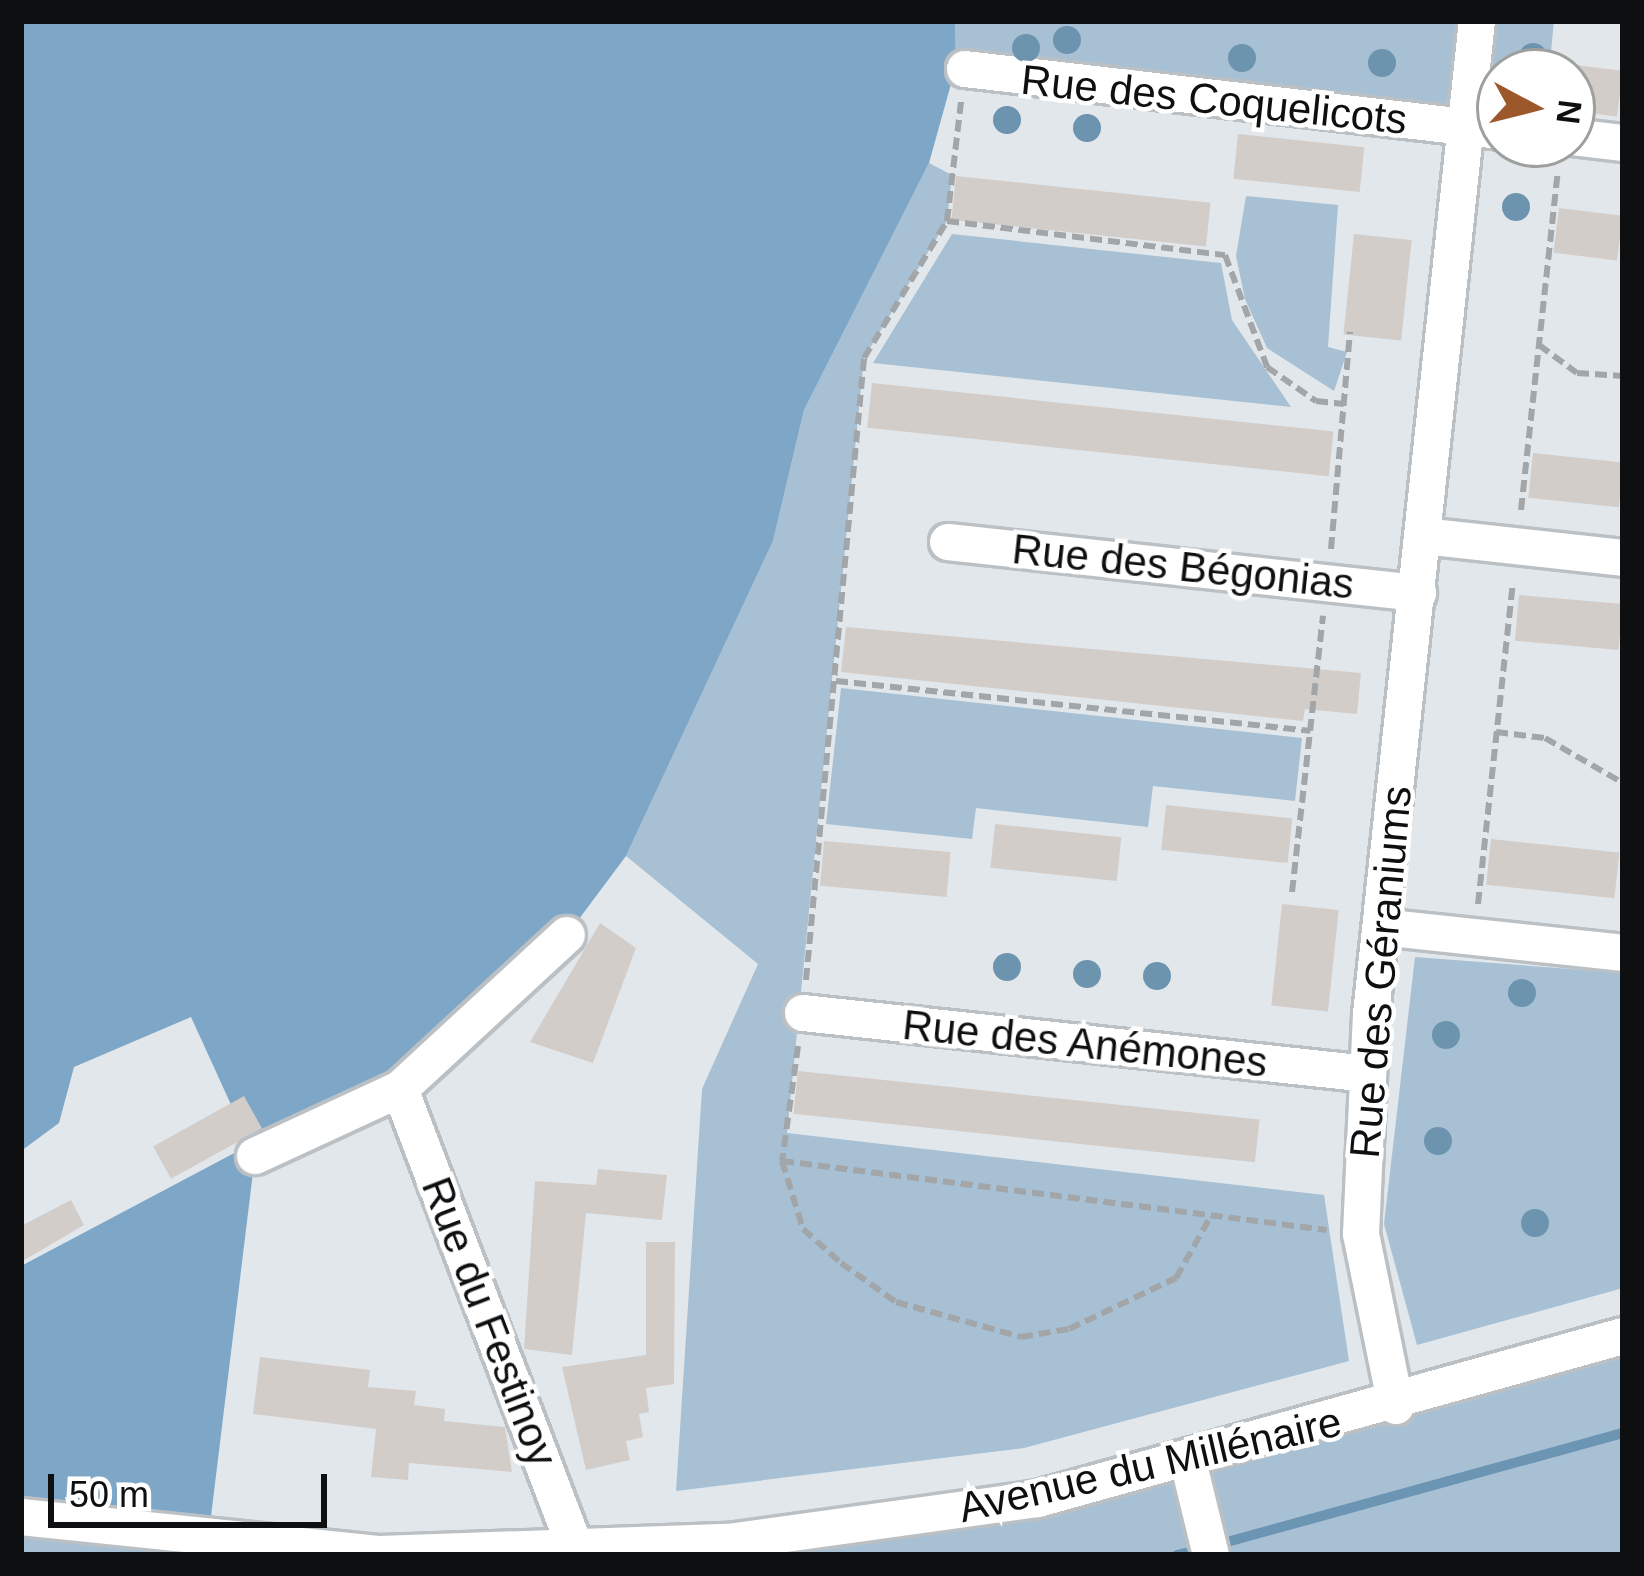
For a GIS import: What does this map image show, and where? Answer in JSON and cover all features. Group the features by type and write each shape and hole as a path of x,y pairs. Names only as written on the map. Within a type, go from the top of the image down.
{"street":[{"name":"Rue des Coquelicots","path":"964,69 1476,128"},
{"name":"Rue des Géraniums","path":"1396,1406 1360,1234 1368,1074 1424,536 1476,168"},
{"path":"1424,536 1623,558"},
{"name":"Rue des Bégonias","path":"948,542 1418,592"},
{"path":"1381,927 1623,953"},
{"path":"255,1156 400,1089 566,935"},
{"name":"Rue des Anémones","path":"802,1013 1368,1074"},
{"name":"Rue du Festinoy","path":"400,1089 578,1554"},
{"name":"Avenue du Millénaire","path":"21,1517 380,1554 578,1554 892,1523 1188,1461 1396,1406 1623,1336"},
{"path":"1188,1461 1211,1555"}],"path":[{"path":"964,69 946,221 864,358 802,1013 782,1161 803,1229 841,1263 896,1302 1022,1337 1069,1329 1176,1278 1211,1215"},
{"path":"946,221 1225,255 1267,367 1316,400 1345,404"},
{"path":"1539,345 1577,373 1623,376"},
{"path":"835,681 1310,731"},
{"path":"1496,732 1545,738 1623,783"},
{"path":"782,1161 1360,1234"}],"shaded area":[{"path":"21,21 955,21 956,66 929,163 804,410 773,541 626,856 567,935 400,1089 255,1156 208,1541 21,1517 21,1266 240,1150 254,1155 191,1017 74,1067 59,1123 21,1151"},
{"path":"955,21 1554,21 1551,48 1476,48 1476,128 956,66"},
{"path":"929,163 952,175 947,221 864,358 787,1133 1324,1195 1349,1361 1024,1448 676,1491 702,1089 758,964 626,856 773,541 804,410"},
{"path":"1246,196 1338,205 1328,347 1347,352 1334,391 1267,348 1245,299 1236,256"},
{"path":"952,234 1221,263 1232,320 1291,407 873,363"},
{"path":"841,688 1302,738 1295,801 1153,786 1148,827 976,808 972,839 826,824"},
{"path":"1415,957 1623,973 1623,1288 1417,1345 1384,1224"},
{"path":"1623,1336 1623,1555 21,1555 21,1517 380,1554 892,1523"}],"building":[{"path":"1596,68 1623,71 1617,117 1596,114"},
{"path":"1238,134 1364,147 1360,192 1233,179"},
{"path":"956,176 1211,203 1206,247 951,220"},
{"path":"1559,208 1623,216 1617,260 1554,253"},
{"path":"1354,234 1412,240 1401,341 1343,334"},
{"path":"872,383 1333,432 1329,476 867,428"},
{"path":"1533,453 1623,462 1619,507 1528,498"},
{"path":"1519,595 1623,604 1619,650 1515,641"},
{"path":"846,627 1361,673 1357,714 1305,709 1303,721 841,672"},
{"path":"1166,805 1292,818 1288,863 1161,850"},
{"path":"995,824 1121,837 1117,881 990,868"},
{"path":"1491,839 1619,852 1614,898 1486,885"},
{"path":"824,841 951,852 947,897 820,886"},
{"path":"1282,904 1339,910 1328,1011 1271,1005"},
{"path":"600,923 636,948 593,1063 530,1042"},
{"path":"798,1071 1259,1120 1255,1162 794,1114"},
{"path":"244,1096 262,1128 171,1179 153,1146"},
{"path":"598,1169 667,1175 662,1220 586,1213 572,1355 524,1349 535,1181 596,1185"},
{"path":"71,1200 84,1225 21,1262 21,1226"},
{"path":"646,1242 675,1242 674,1384 646,1388 649,1412 639,1414 643,1437 626,1441 630,1460 586,1470 562,1367 646,1355"},
{"path":"260,1357 370,1370 368,1387 416,1391 414,1405 445,1409 444,1421 505,1427 512,1472 409,1463 408,1480 371,1477 376,1429 253,1414"}],"waterway":[{"path":"1227,1542 1623,1433"},
{"path":"1177,1555 1185,1553"}]}
